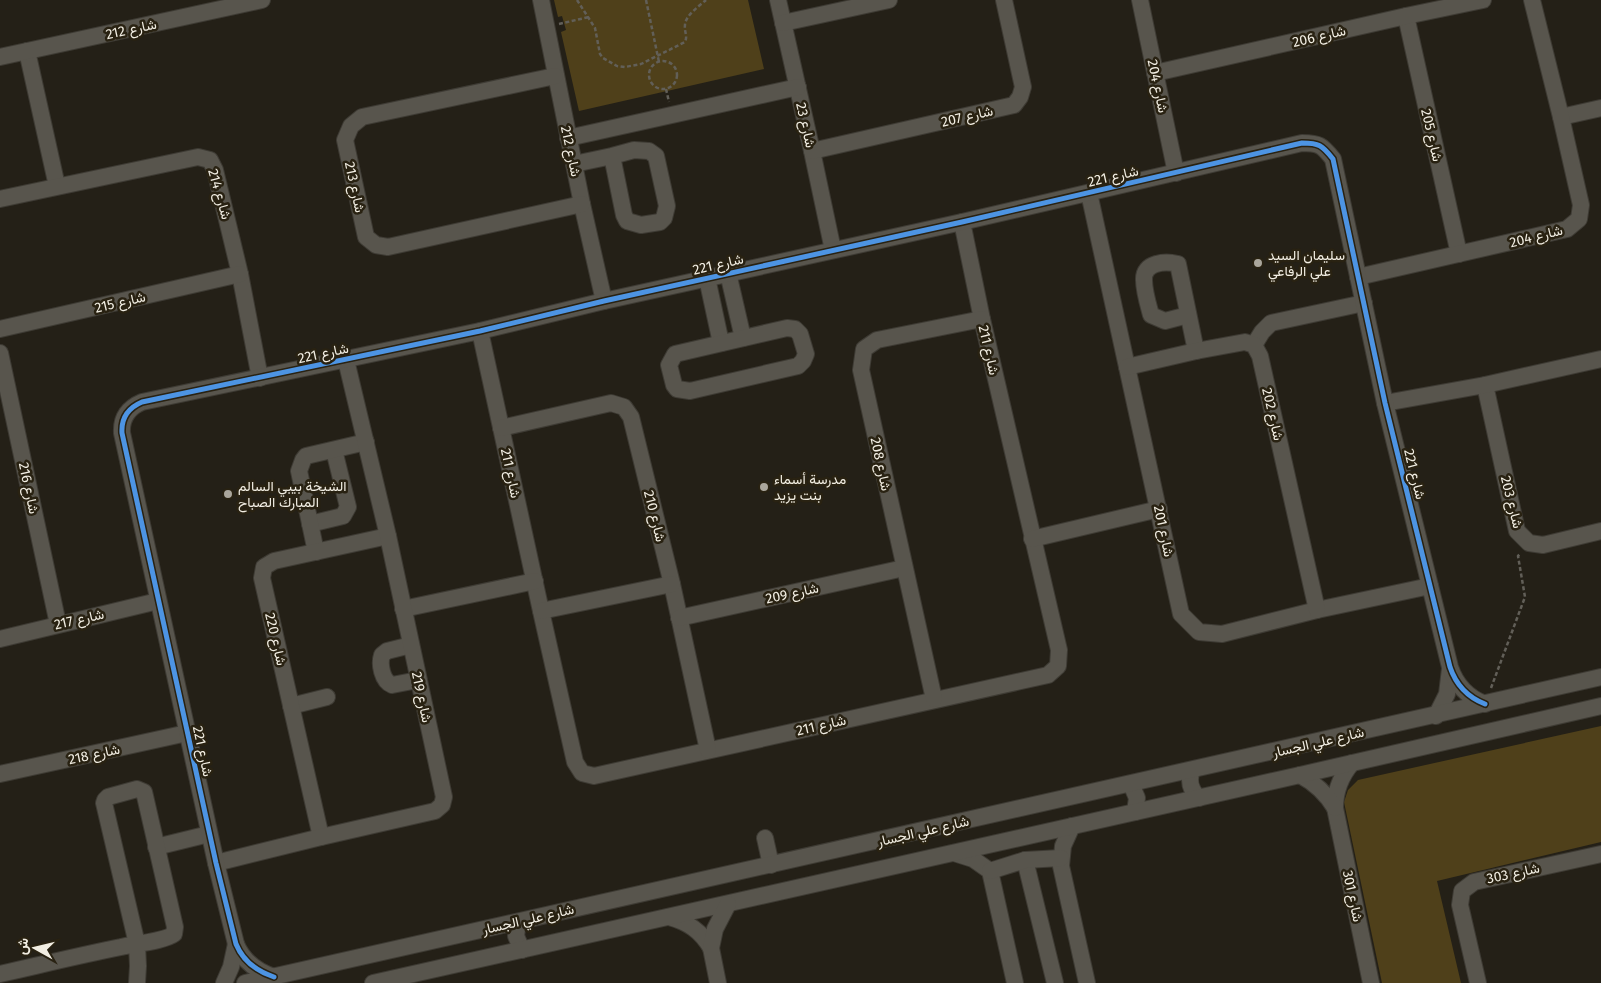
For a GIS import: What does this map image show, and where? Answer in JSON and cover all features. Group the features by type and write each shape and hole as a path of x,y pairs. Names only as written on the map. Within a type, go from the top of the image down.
{"street":[{"name":"شارع 212","path":"0,57 262,0"},
{"name":"شارع 212","path":"541,0 555,76 604,301"},
{"name":"شارع 23","path":"778,0 833,250"},
{"path":"784,23 889,0"},
{"name":"شارع 207","path":"812,150 1014,106 1020,97 1023,87 1004,0"},
{"name":"شارع 204","path":"1140,0 1176,173"},
{"name":"شارع 206","path":"1155,73 1483,0"},
{"name":"شارع 204","path":"1358,277 1567,230 1579,219 1581,205 1532,0"},
{"name":"شارع 205","path":"1406,16 1459,254"},
{"path":"26,51 58,186"},
{"name":"شارع 213","path":"555,76 362,117 351,126 345,140 347,150 366,237 376,245 388,247 582,204"},
{"path":"568,138 798,87"},
{"path":"1561,117 1601,108"},
{"name":"شارع 221","path":"274,976 265,974 249,964 239,951 209,834 122,433 121,425 128,410 142,402 480,331 604,301 962,222 1302,143 1316,143 1325,148 1333,159 1385,403 1450,667 1462,690 1485,704"},
{"path":"574,164 634,150 642,149 649,151 656,156 667,206 664,218 660,222 641,225 627,221 624,215 612,156"},
{"name":"شارع 214","path":"0,199 198,157 210,160 215,170 240,274 260,378"},
{"name":"شارع 201","path":"1089,193 1181,614 1199,632 1222,634 1317,610 1430,586"},
{"name":"شارع 211","path":"480,331 575,762 582,773 594,776 1048,675 1058,666 1059,650 982,320 962,222"},
{"path":"728,273 743,338"},
{"name":"شارع 215","path":"0,329 240,274"},
{"path":"707,278 721,343"},
{"path":"1128,367 1245,342 1254,345 1262,332 1271,323 1364,304"},
{"path":"1188,315 1196,351"},
{"name":"شارع 208","path":"934,699 861,370 864,349 877,340 982,320"},
{"path":"787,328 795,329 800,334 806,354 798,366 690,391 677,388 674,385 669,365 675,354 743,338 787,328"},
{"name":"شارع 202","path":"1254,345 1260,356 1317,610"},
{"name":"شارع 216","path":"0,353 58,624"},
{"path":"1385,403 1485,385 1601,359"},
{"name":"شارع 219","path":"216,863 435,811 442,805 444,797 388,536 346,360"},
{"name":"شارع 203","path":"1485,385 1517,531 1529,543 1543,545 1601,532"},
{"name":"شارع 210","path":"501,428 611,403 624,407 630,417 672,584 708,750"},
{"path":"316,552 299,471 300,466 306,456 366,442"},
{"path":"310,524 343,516 348,507 334,450"},
{"path":"1032,539 1159,509"},
{"name":"شارع 220","path":"321,837 262,578 264,567 274,561 388,536"},
{"name":"شارع 209","path":"679,618 904,568"},
{"path":"403,609 534,581"},
{"path":"541,611 672,584"},
{"name":"شارع 217","path":"0,639 158,601"},
{"path":"411,645 388,651 382,655 381,661 384,678 388,684 392,685 418,680"},
{"name":"شارع 221","path":"1436,716 1447,694 1450,667"},
{"name":"شارع علي الجسار","path":"245,983 1436,716 1601,677"},
{"path":"291,706 328,697"},
{"name":"شارع علي الجسار","path":"373,983 1601,706"},
{"name":"شارع 218","path":"0,774 187,733"},
{"name":"شارع 301","path":"1352,763 1339,784 1335,808 1371,983"},
{"path":"1192,770 1190,786 1199,798"},
{"name":"شارع 301","path":"1300,775 1324,792 1335,808"},
{"path":"1131,784 1137,798 1136,812"},
{"path":"0,974 137,944 169,937 174,934 175,930 145,796 141,790 133,789 111,796 105,800 105,807 137,944 137,983"},
{"path":"1072,826 1063,846 1061,866 1087,983"},
{"path":"156,847 209,834"},
{"path":"765,838 771,865"},
{"path":"954,853 973,860 990,871 1015,983"},
{"name":"شارع 303","path":"1478,983 1460,905 1462,891 1474,882 1601,854"},
{"path":"990,871 1025,860 1061,858"},
{"path":"1025,860 1055,983"},
{"path":"718,983 711,948 714,929 728,904"},
{"path":"669,917 678,919 694,928 711,948"},
{"path":"518,922 516,936 522,950"},
{"path":"492,928 500,942 497,955"},
{"name":"شارع 221","path":"224,983 231,967 236,944"}],"path":[{"path":"577,0 595,28 600,54 603,58 617,66 625,68 641,64 685,42 687,36 684,25 687,18 706,0"},
{"path":"646,0 659,62"},
{"path":"546,27 589,17"},
{"path":"659,62 670,63 675,68 677,76 674,84 668,88 660,89 653,85 650,79 650,71 654,64 659,62"},
{"path":"1485,704 1524,597 1518,556 1529,543"}],"shaded area":[{"path":"554,0 748,0 764,69 579,111 561,32 566,30 562,16 558,17"},
{"path":"1601,726 1601,842 1437,881 1461,983 1382,983 1344,802 1348,790 1358,780"}],"cycle path":[{"path":"274,977 261,972 251,965 239,950 216,863 122,433 126,414 142,402 480,331 604,301 962,222 1302,143 1316,144 1323,148 1333,159 1385,403 1450,667 1455,679 1463,690 1485,704"}],"place":[{"name":"سليمان السيد علي الرفاعي","path":"1258,263"},
{"name":"مدرسة أسماء بنت يزيد","path":"764,487"},
{"name":"الشيخة بيبي السالم المبارك الصباح","path":"228,494"}]}
